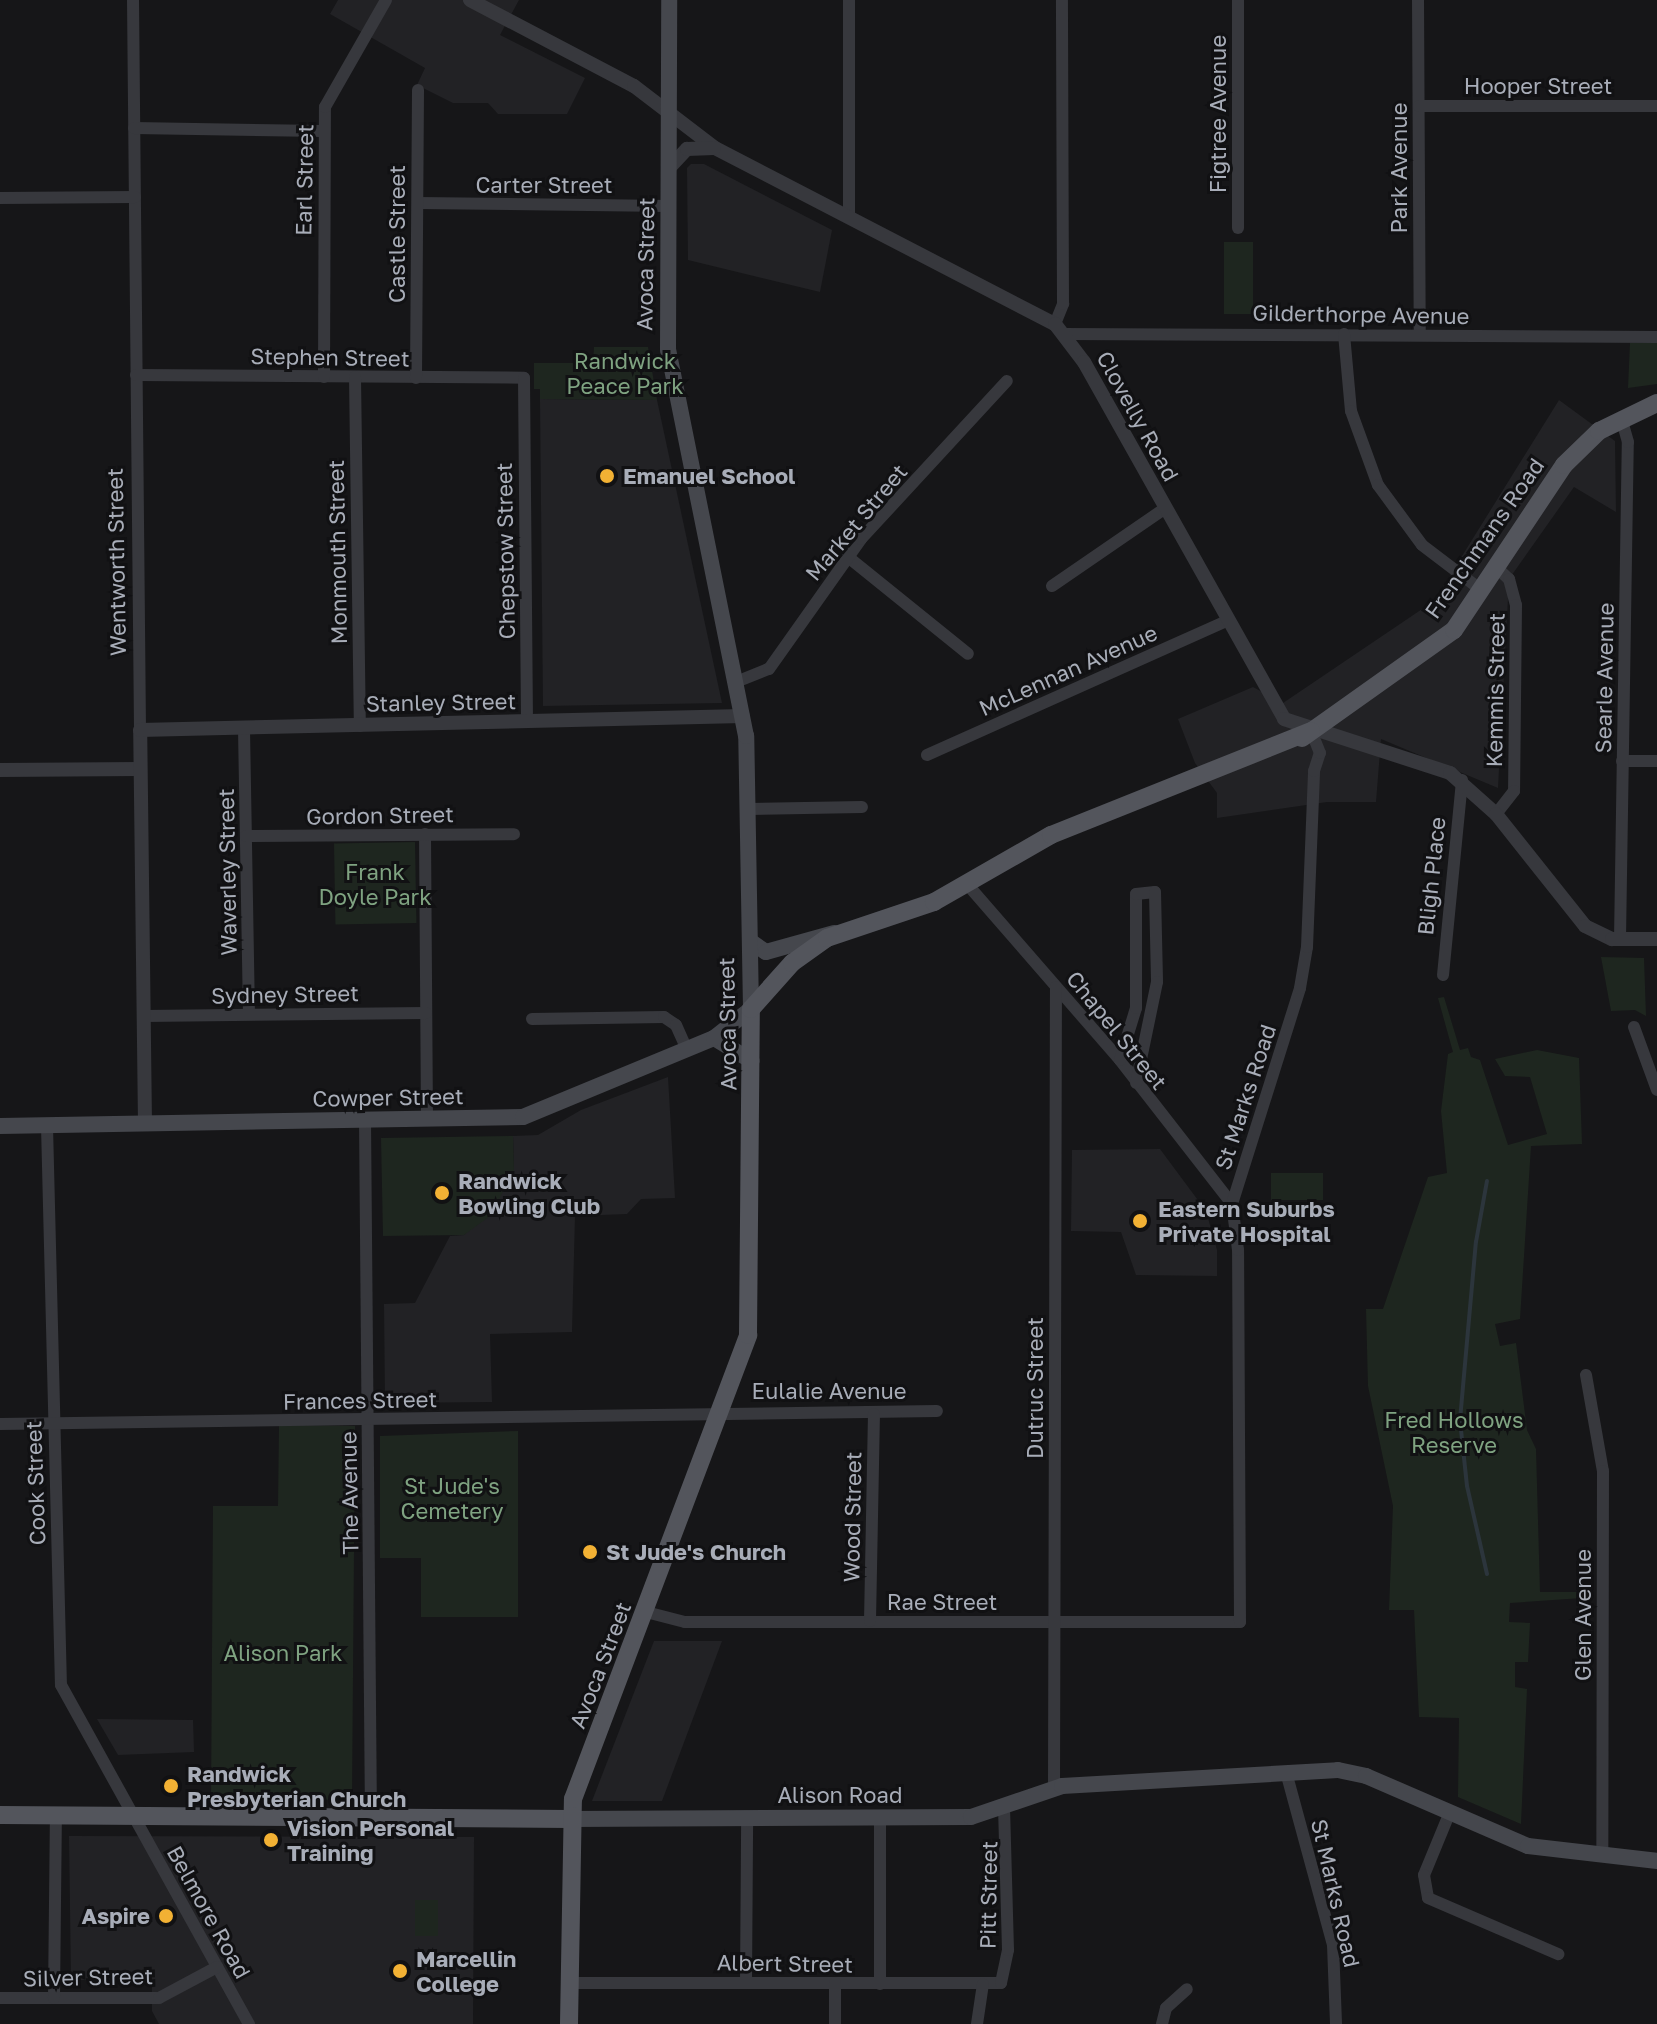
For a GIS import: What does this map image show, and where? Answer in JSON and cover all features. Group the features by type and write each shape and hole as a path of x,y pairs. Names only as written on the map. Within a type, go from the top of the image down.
{"main road":[{"name":"Avoca Street","path":"569,2024 570,1819 573,1799 721,1415 749,1327 752,1061 748,809 743,716 669,360 669,0"},
{"name":"Frenchmans Road","path":"751,1009 804,952 848,930 934,902 1051,835 1201,779 1311,731 1454,630 1564,465 1621,418 1657,403"},
{"path":"750,941 766,952 848,930"},
{"name":"Cowper Street","path":"0,1126 530,1115 714,1038 751,1009"},
{"path":"714,1038 752,1061"},
{"name":"Alison Road","path":"0,1815 135,1819 971,1817 1054,1788 1286,1772 1353,1772 1528,1846 1657,1861"}],"street":[{"name":"Wentworth Street","path":"133,0 145,1124"},
{"name":"Earl Street","path":"324,377 322,131 325,107 386,0"},
{"path":"470,0 615,75 715,148 1060,329 1063,304 1062,0"},
{"path":"849,0 849,217"},
{"name":"Figtree Avenue","path":"1238,0 1238,228"},
{"name":"Park Avenue","path":"1418,0 1420,335"},
{"name":"Castle Street","path":"416,378 418,90"},
{"name":"Hooper Street","path":"1419,106 1657,106"},
{"path":"134,128 322,131"},
{"path":"670,167 687,149 715,148"},
{"path":"0,198 135,197"},
{"name":"Carter Street","path":"418,203 669,206"},
{"name":"Gilderthorpe Avenue","path":"1060,329 1657,337"},
{"name":"Clovelly Road","path":"1060,329 1275,709 1287,722 1436,767 1462,780 1496,814 1585,926 1620,939 1657,939"},
{"path":"1344,334 1351,411 1378,485 1422,545 1481,590"},
{"name":"Stephen Street","path":"136,375 524,378"},
{"name":"Monmouth Street","path":"355,377 360,726"},
{"name":"Chepstow Street","path":"524,378 527,722"},
{"name":"Market Street","path":"736,682 769,669 848,557 1007,381"},
{"name":"Searle Avenue","path":"1620,939 1628,442 1621,418"},
{"path":"1052,586 1164,509"},
{"path":"848,557 968,654"},
{"name":"Kemmis Street","path":"1496,567 1509,579 1516,605 1514,791 1496,814"},
{"name":"McLennan Avenue","path":"927,755 1225,622"},
{"name":"Stanley Street","path":"140,730 743,716"},
{"name":"Waverley Street","path":"244,729 249,1014"},
{"name":"St Marks Road","path":"1240,1622 1239,1289 1232,1204 1300,988 1307,947 1314,771 1320,753 1311,731"},
{"path":"1622,761 1657,761"},
{"path":"0,770 140,769"},
{"name":"Bligh Place","path":"1443,975 1462,780"},
{"path":"748,809 862,807"},
{"path":"425,834 427,1118"},
{"name":"Gordon Street","path":"246,836 514,834"},
{"name":"Chapel Street","path":"967,884 1120,1060 1232,1204"},
{"path":"1120,1060 1136,1008 1136,894 1155,892 1157,982 1136,1083"},
{"name":"Dutruc Street","path":"1054,1788 1056,987"},
{"name":"Sydney Street","path":"144,1016 426,1013"},
{"path":"532,1019 664,1017 676,1025 687,1050"},
{"path":"1634,1027 1657,1090"},
{"name":"The Avenue","path":"365,1119 371,1818"},
{"name":"Cook Street","path":"47,1126 60,1677 135,1819"},
{"name":"Glen Avenue","path":"1586,1375 1603,1471 1602,1856"},
{"name":"Eulalie Avenue","path":"721,1415 937,1411"},
{"name":"Wood Street","path":"870,1621 874,1414"},
{"name":"Frances Street","path":"0,1424 721,1415"},
{"name":"Rae Street","path":"646,1612 685,1622 1240,1622"},
{"name":"St Marks Road","path":"1286,1772 1333,1945 1336,2024"},
{"name":"Pitt Street","path":"1001,1983 1008,1950 1004,1806"},
{"path":"1450,1812 1424,1875 1428,1898 1558,1954"},
{"path":"54,1998 56,1817"},
{"name":"Belmore Road","path":"135,1819 249,2024"},
{"path":"746,1982 747,1819"},
{"path":"880,1819 880,1984"},
{"name":"Silver Street","path":"0,1998 159,1998 217,1967"},
{"name":"Albert Street","path":"569,1983 1001,1983"},
{"path":"835,1983 835,2024"},
{"path":"977,2024 983,1984"},
{"path":"1162,2024 1166,2008 1187,1989"}],"shaded area":[{"path":"338,0 519,0 500,35 585,78 567,114 498,114 488,103 453,103 417,85 425,68 330,14"},
{"path":"691,164 704,164 832,230 820,292 688,260 687,168"},
{"name":"Emanuel School","path":"540,399 657,400 722,703 543,706"},
{"path":"1559,400 1615,441 1616,512 1574,487 1509,579 1498,788 1381,739 1376,802 1327,802 1217,818 1217,793 1195,763 1178,719 1253,687 1283,703 1434,601"},
{"path":"668,1077 675,1198 641,1199 627,1214 575,1216 572,1332 490,1334 492,1402 385,1403 384,1304 415,1303 450,1236 464,1235 514,1171 513,1136 538,1135 581,1110"},
{"name":"Eastern Suburbs Private Hospital","path":"1160,1149 1206,1211 1217,1250 1217,1276 1136,1275 1121,1232 1071,1231 1072,1150"},
{"path":"654,1641 722,1641 662,1801 592,1801"},
{"path":"97,1719 193,1720 194,1752 118,1755"},
{"path":"69,1836 474,1837 473,2024 159,2024 152,2011 152,1980 71,1980"}],"green space":[{"path":"1224,242 1253,242 1253,314 1224,314"},
{"path":"1630,343 1657,343 1657,384 1628,388"},
{"name":"Randwick Peace Park","path":"594,347 648,347 657,400 540,399 540,389 534,389 534,363 593,363"},
{"name":"Frank Doyle Park","path":"415,842 416,923 335,924 334,843"},
{"path":"1601,957 1644,958 1646,1016 1635,1010 1611,1011"},
{"name":"Fred Hollows Reserve","path":"1444,997 1460,1050 1468,1048 1471,1057 1480,1060 1508,1145 1547,1134 1530,1077 1505,1076 1495,1059 1537,1050 1579,1058 1582,1144 1531,1146 1520,1319 1495,1324 1500,1346 1516,1343 1527,1430 1536,1449 1540,1592 1582,1592 1582,1598 1510,1603 1509,1622 1530,1623 1528,1662 1515,1662 1515,1687 1527,1689 1521,1824 1458,1797 1459,1718 1419,1717 1414,1610 1389,1610 1393,1506 1368,1386 1366,1309 1383,1309 1428,1177 1447,1173 1441,1111 1448,1054 1453,1052 1438,998"},
{"name":"Randwick Bowling Club","path":"513,1136 514,1171 490,1216 464,1235 383,1236 381,1138"},
{"path":"1271,1173 1323,1173 1323,1200 1271,1200"},
{"name":"Alison Park","path":"279,1425 355,1426 352,1800 211,1799 213,1506 278,1506"},
{"name":"St Jude's Cemetery","path":"518,1431 518,1617 421,1617 421,1558 380,1558 380,1436"},
{"path":"415,1900 438,1900 438,1936 415,1936"}],"waterway":[{"path":"1487,1181 1476,1242 1460,1420 1467,1486 1487,1574"}],"place":[{"name":"Emanuel School","path":"607,476"},
{"name":"Randwick Bowling Club","path":"442,1193"},
{"name":"Eastern Suburbs Private Hospital","path":"1140,1221"},
{"name":"St Jude's Church","path":"590,1552"},
{"name":"Randwick Presbyterian Church","path":"171,1786"},
{"name":"Vision Personal Training","path":"271,1840"},
{"name":"Aspire","path":"166,1916"},
{"name":"Marcellin College","path":"400,1971"}]}
